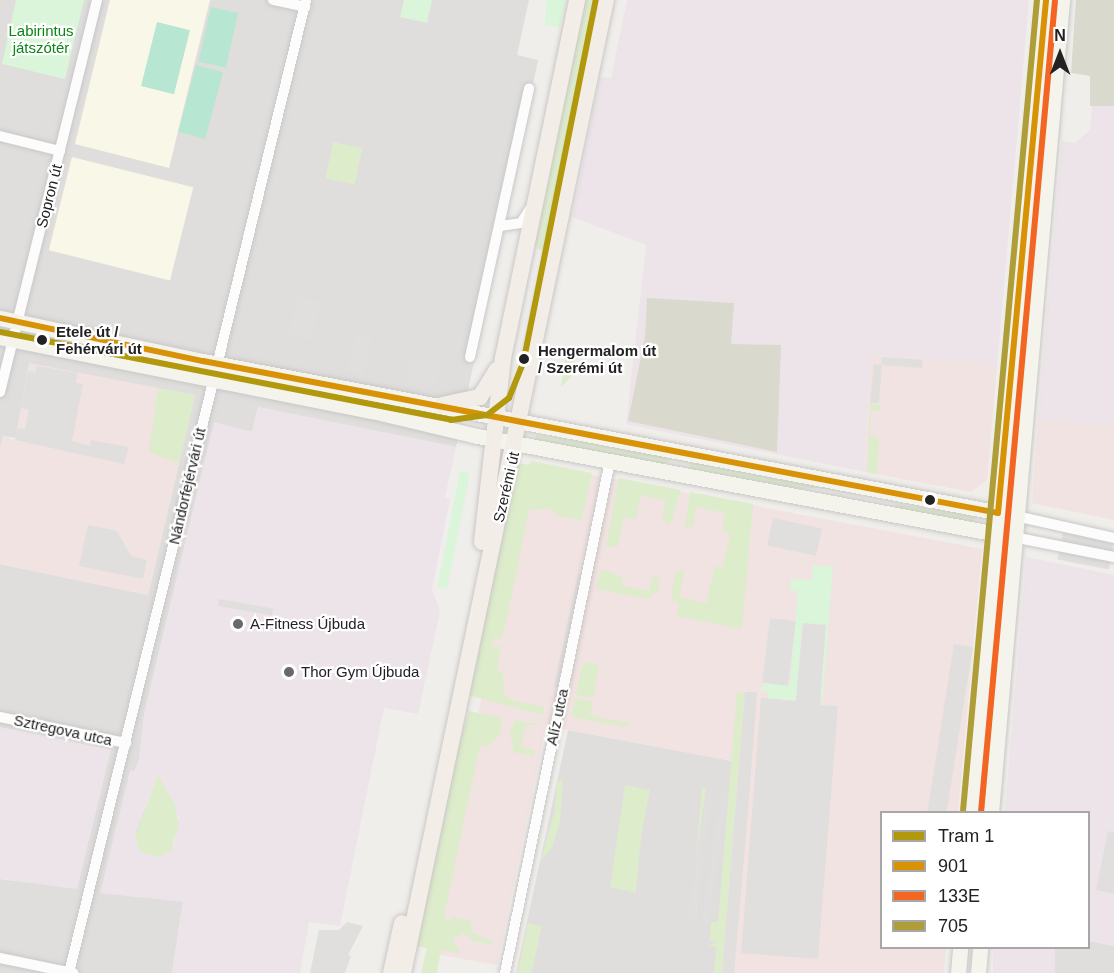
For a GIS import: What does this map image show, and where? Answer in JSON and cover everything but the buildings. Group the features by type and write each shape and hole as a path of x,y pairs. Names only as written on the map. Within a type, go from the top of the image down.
{"main road":[{"name":"Szerémi út","path":"391,973 485,529 503,358 577,0"},
{"name":"Szerémi út","path":"403,973 520,422 606,0"},
{"path":"991,811 1013,537 1034,320 1044,112 1046,0"},
{"path":"972,811 1011,359 1044,112 1062,0"},
{"path":"0,318 216,363 1016,516"},
{"path":"1016,318 1034,320"},
{"path":"6,339 494,439 1013,537"},
{"path":"442,405 471,402 480,397 503,358"},
{"path":"1011,359 1030,361"},
{"path":"676,474 680,452"},
{"path":"873,512 880,490"},
{"path":"958,973 960,949"},
{"path":"978,973 980,949"}],"street":[{"name":"Sopron út","path":"0,393 6,339 16,321 97,0"},
{"path":"273,0 306,4"},
{"name":"Nándorfejérvári út","path":"70,973 216,363 306,4"},
{"path":"470,357 529,87"},
{"path":"0,136 60,151"},
{"path":"500,226 525,219 539,186"},
{"path":"500,226 519,234 525,253"},
{"name":"Alíz utca","path":"505,973 610,461"},
{"path":"1016,516 1114,538"},
{"path":"1013,537 1114,556"},
{"name":"Sztregova utca","path":"0,717 126,742"},
{"path":"0,958 70,973"}],"shaded area":[{"path":"0,0 529,0 517,55 538,60 456,447 258,407 252,432 214,423 144,715 139,761 134,772 130,771 183,902 172,973 0,973 0,879 15,881 110,750 0,727 0,564 148,595 179,463 3,436 0,449"},
{"path":"110,0 210,0 169,168 75,144"},
{"path":"627,0 1029,0 997,367 987,362 871,355 865,472 626,424 646,245 572,217 600,77 611,78"},
{"path":"1076,0 1114,0 1114,106 1090,106 1090,76 1071,73"},
{"path":"1092,105 1114,106 1114,425 1038,420 1062,141 1075,143 1090,130"},
{"path":"72,157 193,187 170,280 49,250"},
{"path":"297,297 320,302 313,339 289,334"},
{"path":"647,298 734,303 731,344 781,345 777,452 628,421 645,337"},
{"path":"356,333 372,336 364,374 349,371"},
{"path":"411,355 440,364 436,383 405,382"},
{"path":"871,355 987,362 997,367 987,480 971,492 865,472"},
{"path":"882,357 923,360 922,368 882,365 879,403 870,403 874,364 881,365"},
{"path":"29,363 195,395 148,595 0,564 0,449 3,436 15,440"},
{"path":"37,366 77,373 76,383 83,384 72,441 90,446 91,440 129,447 124,464 15,440 18,428 25,429 29,410 21,408 28,371 35,372"},
{"path":"258,407 456,447 445,497 450,499 432,589 440,611 418,714 384,708 340,926 309,922 300,973 172,973 183,902 100,893 130,771 134,772 139,760 144,715 214,422 252,432","holes":["158,775 179,817 174,844 162,856 136,832"]},
{"path":"1038,420 1114,425 1114,520 1032,503"},
{"path":"529,463 982,549 958,811 880,811 880,949 946,949 944,973 715,973 732,761 546,726 497,965 430,953"},
{"path":"773,518 822,528 816,556 767,545"},
{"path":"88,525 117,531 131,556 147,560 143,579 79,566"},
{"path":"1063,532 1114,542 1109,569 1058,559"},
{"path":"1026,557 1114,575 1114,946 1090,941 1090,811 1005,811"},
{"path":"578,574 581,575 558,688 554,687"},
{"path":"219,599 273,609 272,615 218,606"},
{"path":"770,618 796,621 788,686 762,683"},
{"path":"803,623 826,625 820,705 838,706 818,959 741,953 761,698 796,701"},
{"path":"954,644 973,647 947,811 928,811 928,811"},
{"path":"745,692 757,692 748,812 734,973 722,973"},
{"path":"0,727 111,750 77,889 0,879"},
{"path":"568,730 732,761 715,973 516,973"},
{"path":"706,788 713,789 695,920 688,919"},
{"path":"721,789 728,790 709,922 702,921"},
{"path":"1108,831 1114,832 1114,894 1096,890"},
{"path":"347,922 363,926 348,955 351,956 345,973 310,973 319,930 339,930"},
{"path":"1090,941 1114,946 1114,973 1052,973 1055,949 1090,949"},
{"path":"993,949 1055,949 1055,973 993,973"}],"green space":[{"name":"Labirintus játszótér","path":"16,0 84,0 65,79 2,64"},
{"path":"404,0 432,0 427,23 400,17"},
{"path":"546,0 567,0 560,28 545,25"},
{"path":"584,0 600,0 549,249 545,249 561,163 543,250 537,249 559,163 537,247 533,246"},
{"path":"211,7 238,13 226,68 198,62"},
{"path":"157,22 190,30 174,94 141,86"},
{"path":"196,65 223,72 205,139 178,132"},
{"path":"333,142 362,148 355,184 325,178"},
{"path":"571,348 577,371 561,387 566,350"},
{"path":"246,373 425,408 423,416 244,381"},
{"path":"158,388 195,395 179,463 149,452"},
{"path":"870,404 880,405 881,411 871,410 870,436 879,438 877,474 867,472"},
{"path":"536,435 631,449 669,457 670,461 665,464 535,441"},
{"path":"531,461 592,473 582,520 562,517 548,508 529,510 507,618 501,639 494,638 492,647 501,646 497,669 503,673 504,694 514,701 544,707 543,715 467,695 517,463 530,465"},
{"path":"690,461 861,495 819,488 797,489 690,469"},
{"path":"460,471 470,473 447,589 437,587"},
{"path":"619,478 681,490 670,525 662,519 666,501 641,495 636,519 624,517 617,548 606,545"},
{"path":"690,492 753,504 742,629 677,616 679,604 671,597 675,573 685,568 679,597 706,604 715,566 723,568 729,540 729,532 722,530 725,513 696,507 693,525 685,528"},
{"path":"897,504 975,514 974,524 894,508"},
{"path":"813,565 833,567 822,705 802,627 796,701 768,699 768,691 760,691 764,683 790,685 798,591 790,590 791,579 812,580"},
{"path":"601,569 623,577 622,586 649,591 653,576 660,577 658,590 647,599 596,589"},
{"path":"996,624 996,693 990,760 988,697"},
{"path":"588,662 599,664 593,698 576,695 582,665"},
{"path":"737,692 745,692 722,973 714,973 716,948 709,945 718,942 710,941 711,922 718,922"},
{"path":"575,699 593,702 590,715 631,724 624,727 571,717"},
{"path":"469,711 502,718 502,723 500,734 488,747 480,745 444,916 450,923 451,917 471,921 472,933 492,941 492,945 472,940 464,933 452,938 460,953 441,950 437,973 421,973 427,948 417,946 456,754"},
{"path":"515,720 541,725 526,725 521,747 535,750 534,756 512,752 514,745 509,734"},
{"path":"158,775 175,804 179,823 171,851 157,857 140,852 135,837"},
{"path":"563,780 560,822 552,848 541,860 555,811 557,782"},
{"path":"625,785 650,790 641,837 636,893 610,887"},
{"path":"702,788 706,788 696,920 695,870"},
{"path":"528,923 542,926 532,973 517,973"}],"tram line":[{"name":"1","path":"0,332 451,420 487,415 509,398 523,364 596,0"}],"transit line":[{"name":"705","path":"963,811 1037,0"},
{"name":"901","path":"0,318 203,361 998,513 1046,0"},
{"name":"133E","path":"981,811 1055,1"}],"place":[{"name":"Etele út / Fehérvári út","path":"42,340"},
{"name":"Hengermalom út / Szerémi út","path":"524,359"},
{"name":"A-Fitness Újbuda","path":"238,624"},
{"name":"Thor Gym Újbuda","path":"289,672"}]}
